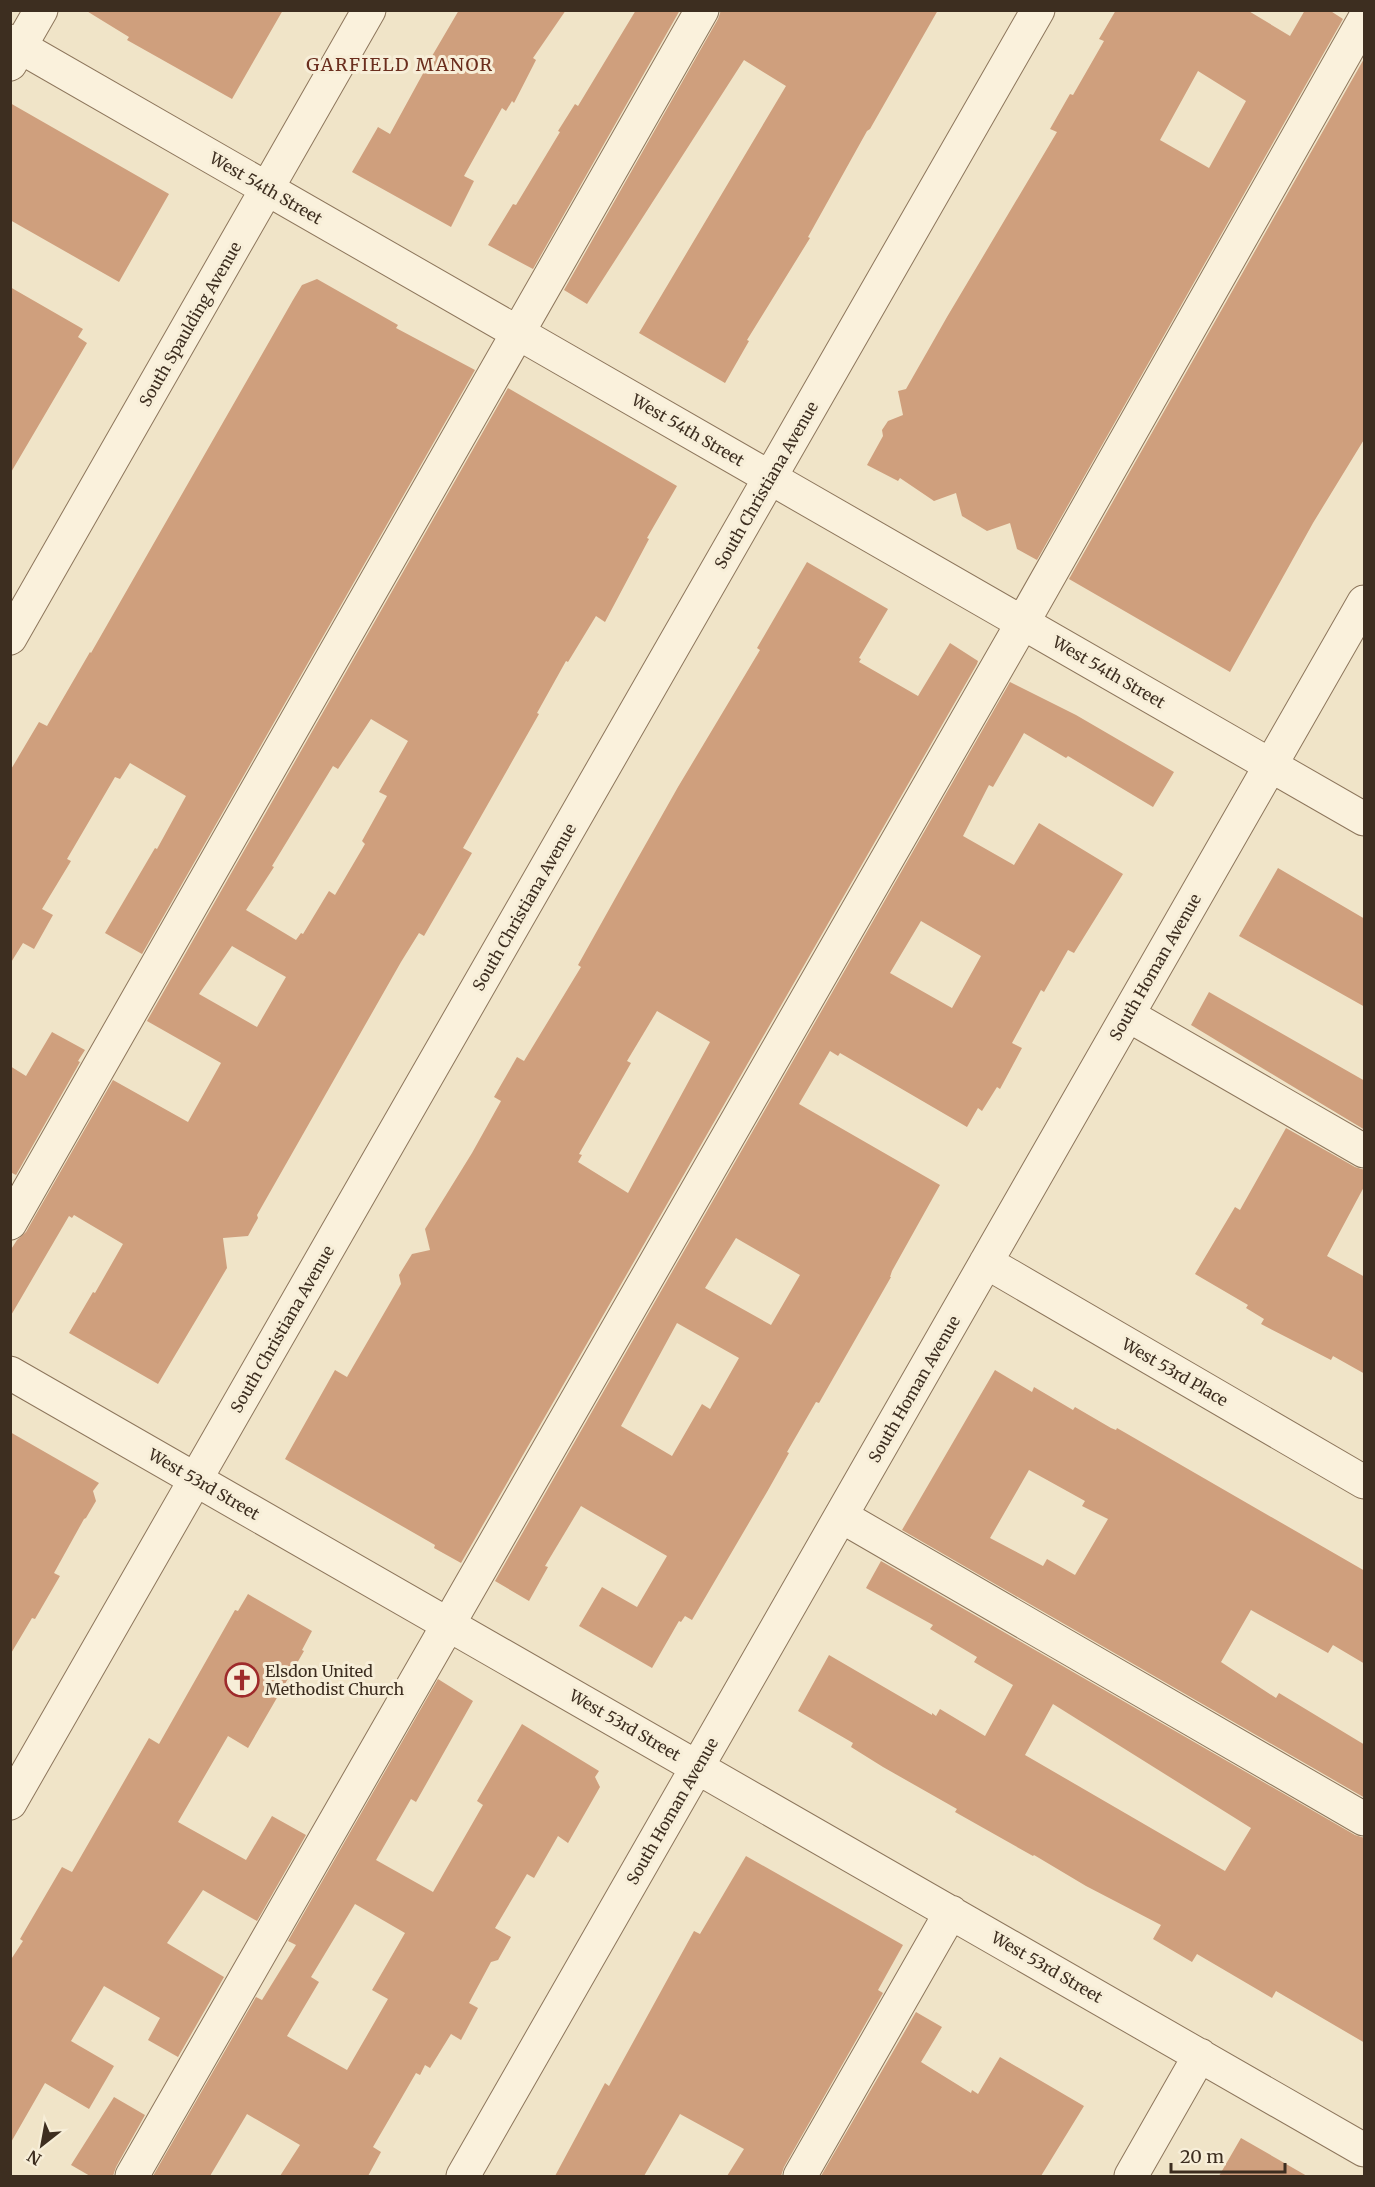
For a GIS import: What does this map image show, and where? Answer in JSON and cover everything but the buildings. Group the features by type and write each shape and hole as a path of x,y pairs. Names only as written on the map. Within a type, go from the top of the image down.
{"street":[{"path":"14,51 41,10"},
{"name":"South Spaulding Avenue","path":"10,638 369,10"},
{"path":"10,1223 520,334 702,10"},
{"name":"South Christiana Avenue","path":"10,1803 1038,10"},
{"path":"132,2176 1023,622 1365,20"},
{"name":"West 54th Street","path":"14,51 268,189 1365,819"},
{"name":"South Homan Avenue","path":"463,2176 1365,602"},
{"path":"1128,1015 1365,1151"},
{"name":"West 53rd Place","path":"986,1262 1365,1482"},
{"name":"West 53rd Street","path":"10,1373 1365,2150"},
{"path":"841,1516 1365,1819"},
{"path":"800,2176 951,1912"},
{"path":"1131,2176 1200,2055"}],"place":[{"name":"Elsdon United Methodist Church","path":"242,1680"}],"district":[{"name":"GARFIELD MANOR","path":"400,64"}]}
